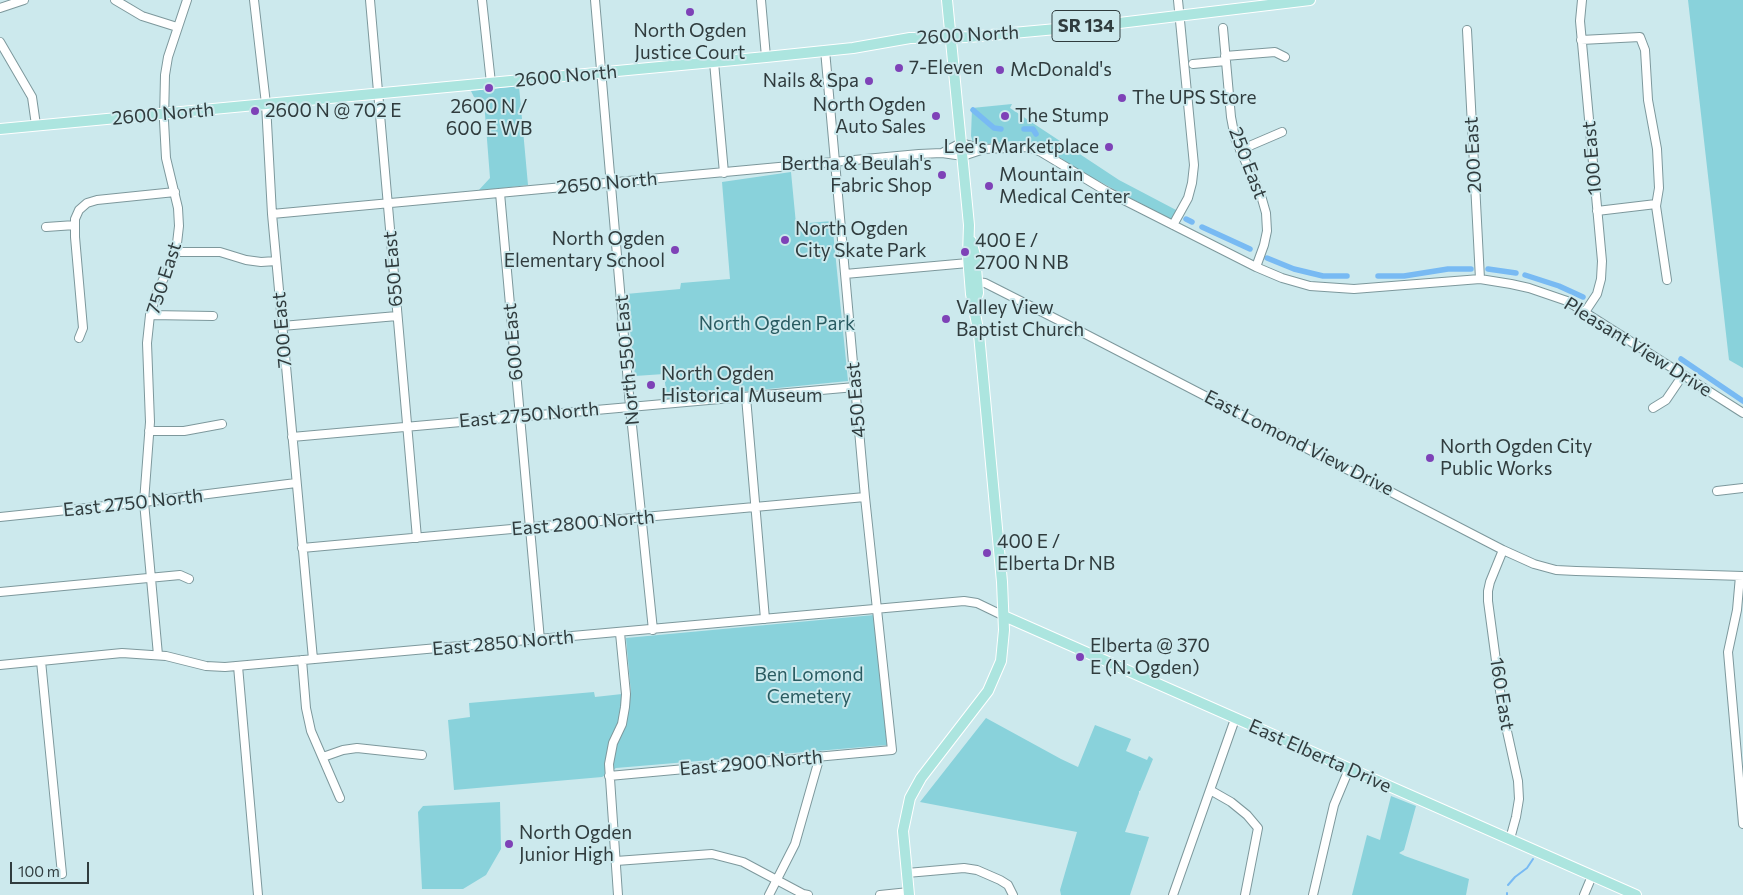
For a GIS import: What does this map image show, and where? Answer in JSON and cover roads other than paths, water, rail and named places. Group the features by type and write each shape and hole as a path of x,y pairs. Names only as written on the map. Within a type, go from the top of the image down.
{"main road":[{"path":"948,0 970,236 975,255 978,294 974,304"},
{"name":"2600 North","path":"0,129 766,57 910,38 933,36 951,38 1111,24 1310,0"},
{"path":"909,894 903,832 910,798 917,783 988,691 996,676 1004,645 1002,582 979,334 971,294 968,264 970,236"},
{"name":"East Elberta Drive","path":"1004,616 1636,895"}],"street":[{"path":"0,8 24,0"},
{"path":"115,0 142,16 177,27"},
{"name":"750 East","path":"158,655 144,502 149,432 147,343 150,315 156,295 176,252 180,226 178,208 166,158 164,114 166,66 187,0"},
{"name":"700 East","path":"254,0 266,104 272,214 313,659"},
{"name":"650 East","path":"370,0 417,538"},
{"path":"482,0 491,83"},
{"name":"North 550 East","path":"596,0 630,406 653,630"},
{"path":"761,0 766,57"},
{"path":"1174,225 1188,198 1194,165 1178,0"},
{"name":"100 East","path":"1582,0 1580,21 1602,261 1601,279 1597,294 1585,312"},
{"name":"250 East","path":"1223,28 1231,117 1235,138 1262,199 1266,213 1267,230 1256,267"},
{"name":"200 East","path":"1467,30 1480,279"},
{"path":"1582,40 1640,37 1644,50 1648,100 1657,149 1659,188 1656,204 1667,280"},
{"path":"0,42 32,97 36,125"},
{"name":"450 East","path":"825,50 865,497 892,750"},
{"path":"1193,64 1275,52 1285,57"},
{"path":"714,62 724,172"},
{"path":"1240,150 1282,132"},
{"path":"961,144 984,149"},
{"name":"2650 North","path":"942,153 961,144"},
{"name":"Pleasant View Drive","path":"984,149 1020,147 1041,152 1106,191 1256,267 1282,278 1310,286 1338,289 1480,279 1530,288 1567,301 1743,413"},
{"path":"962,156 984,149"},
{"name":"2650 North","path":"272,214 942,153 962,156"},
{"path":"79,338 83,328 75,219 79,210 87,203 97,200 174,192"},
{"name":"600 East","path":"500,193 528,528 540,640"},
{"path":"1597,211 1656,204"},
{"path":"46,227 75,225"},
{"path":"176,252 220,252 246,260 276,261"},
{"path":"845,274 968,264"},
{"name":"East Lomond View Drive","path":"977,282 985,283 1075,328 1534,564 1556,570 1741,576"},
{"path":"150,315 213,316"},
{"path":"282,326 397,316"},
{"path":"1653,408 1666,400 1683,375"},
{"name":"East 2750 North","path":"292,437 855,387"},
{"path":"746,397 765,620"},
{"path":"149,432 184,431 222,424"},
{"name":"East 2750 North","path":"0,517 144,502 296,483"},
{"path":"1717,491 1743,488"},
{"name":"East 2800 North","path":"302,548 865,497"},
{"name":"160 East","path":"1504,550 1488,592 1503,713 1518,781 1519,799 1510,839"},
{"path":"0,592 180,575 190,579"},
{"path":"1741,576 1737,610 1728,652 1743,824"},
{"name":"East 2850 North","path":"0,665 114,654 158,655 212,667 238,666 964,601 977,603 1004,616"},
{"path":"618,895 610,756 613,743 622,724 625,707 626,694 620,633"},
{"path":"302,660 306,708 311,731 340,798"},
{"path":"41,661 62,874"},
{"path":"238,666 258,895"},
{"path":"1174,895 1235,719"},
{"path":"322,757 343,750 357,748 422,754"},
{"name":"East 2900 North","path":"610,776 892,750"},
{"path":"769,895 795,844 820,756"},
{"path":"1313,895 1334,805 1349,769"},
{"path":"1210,790 1231,802 1247,815 1258,828 1245,895"},
{"path":"616,860 712,854 743,862 808,895"},
{"path":"907,873 964,868 989,874 1008,886 1013,895"},
{"path":"1584,895 1592,876"},
{"path":"880,895 909,894"}],"waterway":[{"path":"973,110 994,128 1001,129"},
{"path":"1024,129 1033,129 1036,134"},
{"path":"1186,219 1192,222"},
{"path":"1202,227 1250,249"},
{"path":"1267,258 1294,269 1323,276 1347,276"},
{"path":"1378,276 1404,276 1448,269 1471,269"},
{"path":"1488,269 1516,273"},
{"path":"1525,275 1559,286 1583,297"},
{"path":"1681,359 1743,401"},
{"path":"1508,885 1527,868 1533,859"}],"place":[{"name":"North Ogden Justice Court","path":"690,12"},
{"name":"7-Eleven","path":"899,68"},
{"name":"McDonald's","path":"1000,70"},
{"name":"Nails & Spa","path":"869,81"},
{"name":"2600 N / 600 E WB","path":"489,88"},
{"name":"The UPS Store","path":"1122,98"},
{"name":"2600 N @ 702 E","path":"255,111"},
{"name":"North Ogden Auto Sales","path":"936,116"},
{"name":"The Stump","path":"1005,116"},
{"name":"Lee's Marketplace","path":"1109,147"},
{"name":"Bertha & Beulah's Fabric Shop","path":"942,175"},
{"name":"Mountain Medical Center","path":"989,186"},
{"name":"North Ogden City Skate Park","path":"785,240"},
{"name":"North Ogden Elementary School","path":"675,250"},
{"name":"400 E / 2700 N NB","path":"965,252"},
{"name":"Valley View Baptist Church","path":"946,319"},
{"name":"North Ogden Historical Museum","path":"651,385"},
{"name":"North Ogden City Public Works","path":"1430,458"},
{"name":"400 E / Elberta Dr NB","path":"987,553"},
{"name":"Elberta @ 370 E (N. Ogden)","path":"1080,657"},
{"name":"North Ogden Junior High","path":"509,844"}],"park label":[{"name":"North Ogden Park","path":"777,324"},
{"name":"Ben Lomond Cemetery","path":"809,686"}]}
